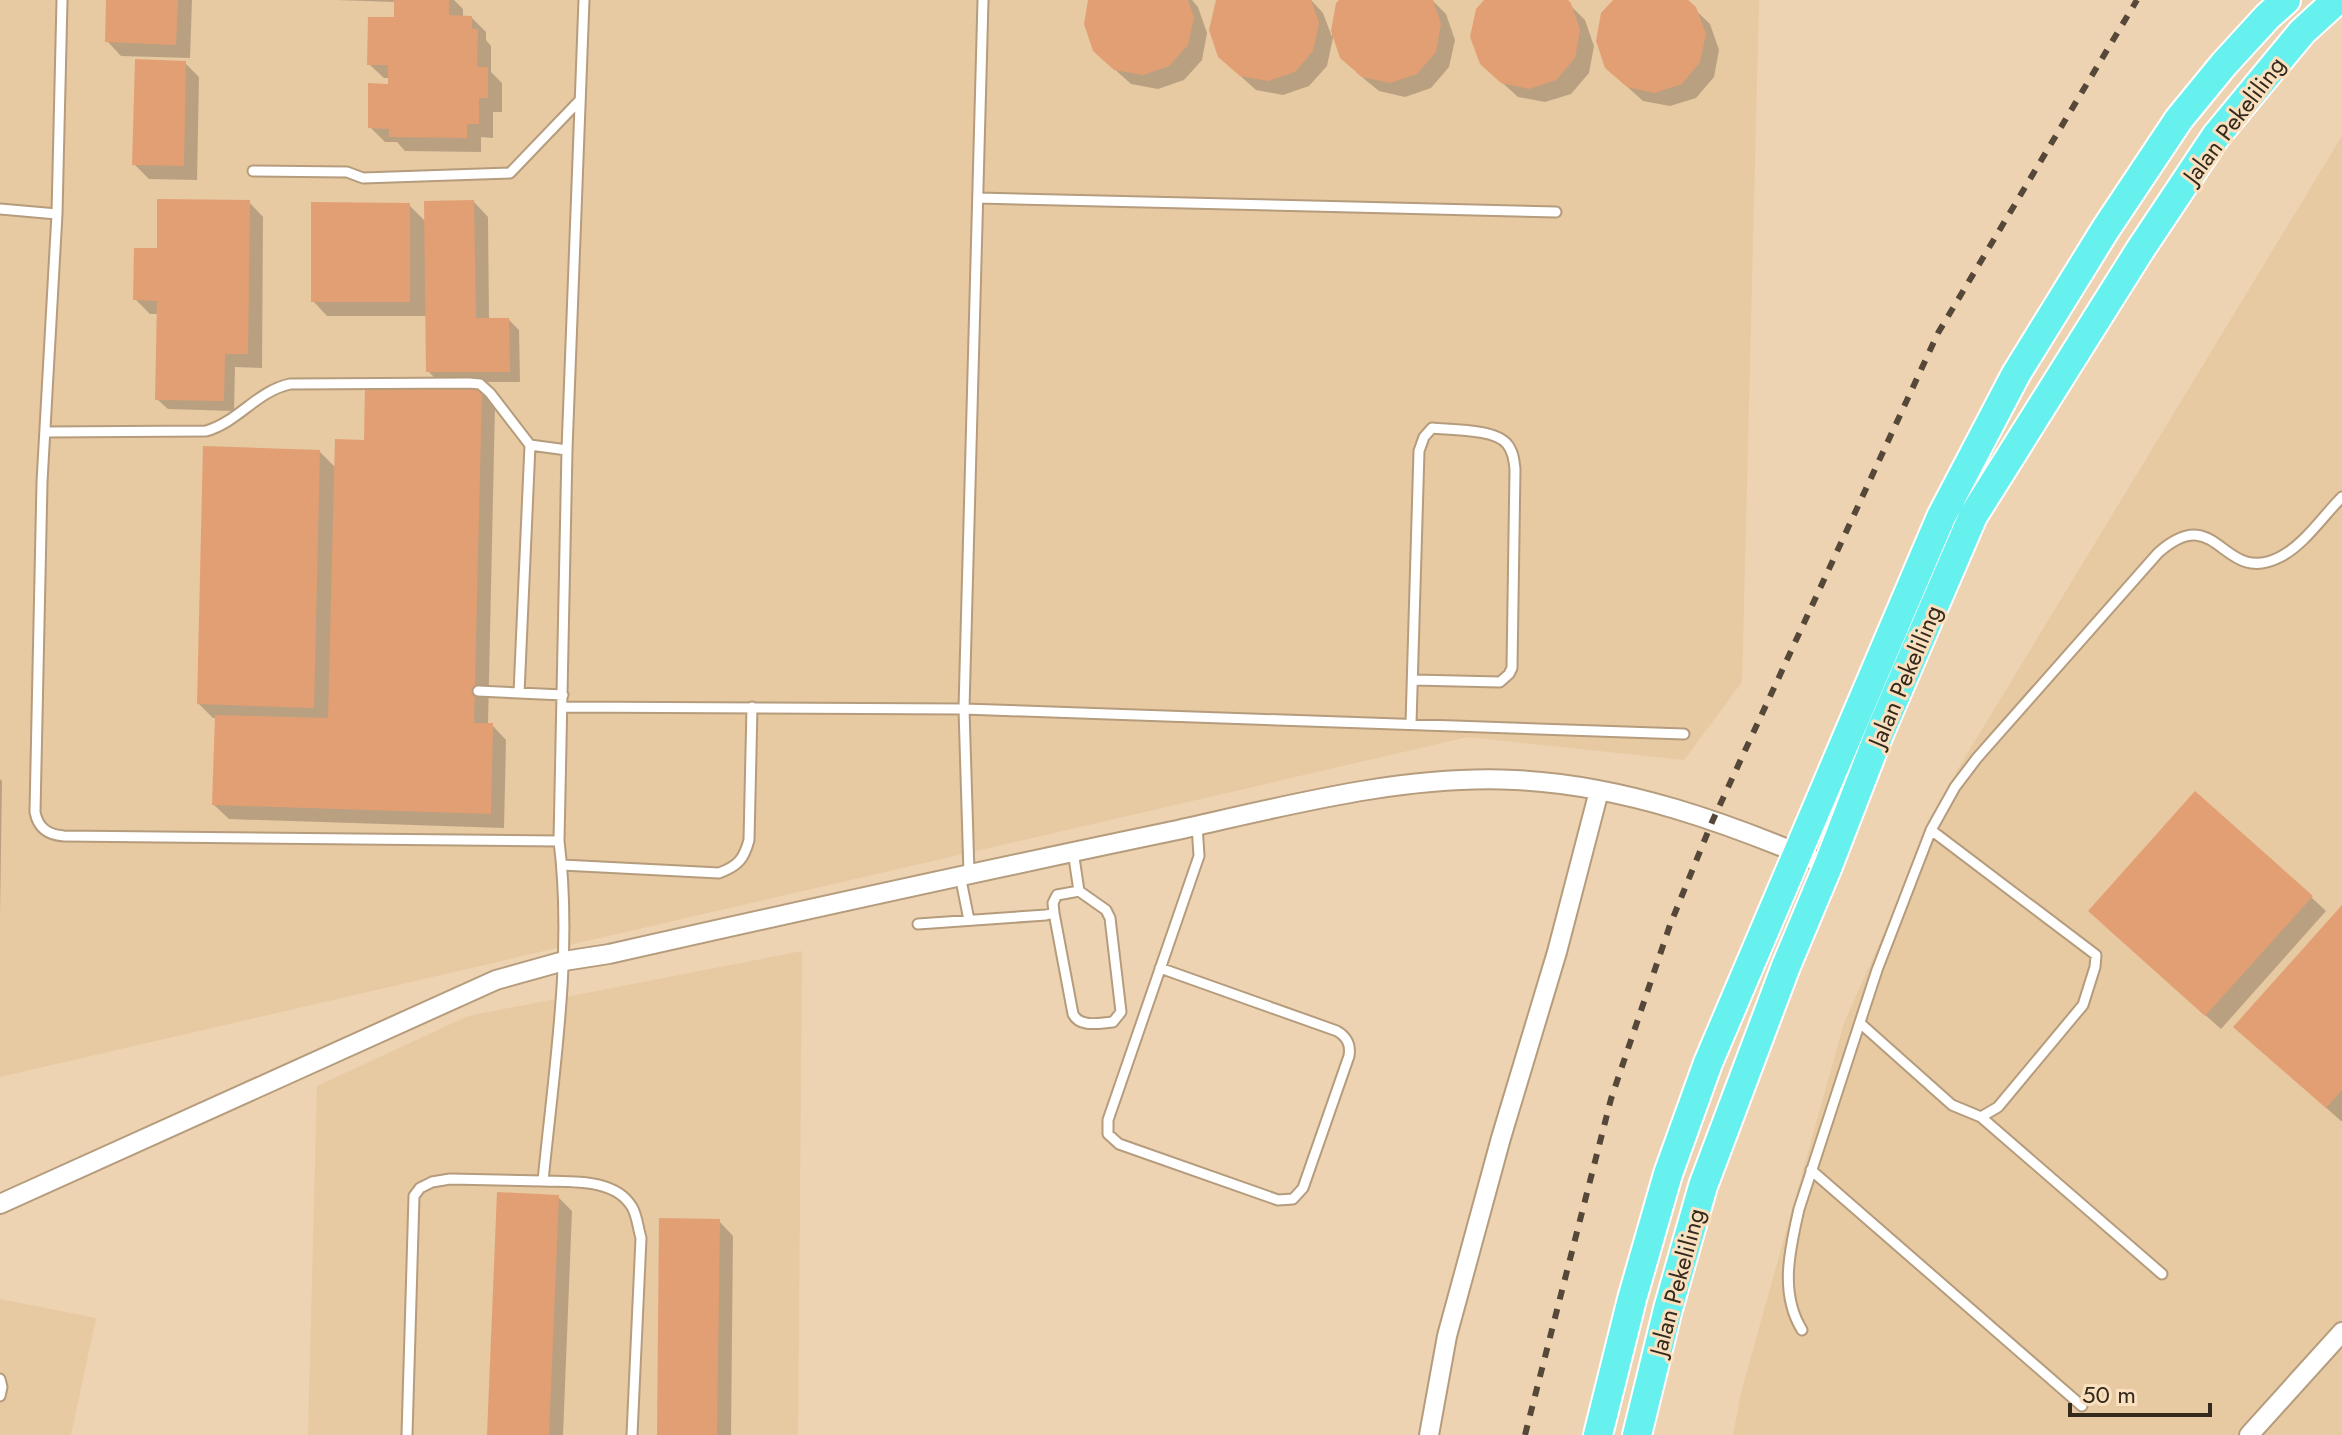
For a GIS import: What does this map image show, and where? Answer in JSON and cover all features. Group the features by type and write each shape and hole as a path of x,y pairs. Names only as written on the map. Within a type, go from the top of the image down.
{"main road":[{"name":"Jalan Pekeliling","path":"1598,1435 1668,1174 1708,1063 1941,517 2016,374 2105,230 2179,119 2224,64 2286,0"},
{"name":"Jalan Pekeliling","path":"1637,1435 1703,1186 1786,966 1880,732 1973,516 2140,250 2216,136 2302,32 2337,0"}],"street":[{"path":"0,1204 496,980 564,961 609,954 965,874 1342,795 1477,779 1515,780 1599,791 1678,809 1828,866"},
{"path":"1429,1435 1451,1321 1501,1138 1557,952 1599,791"},
{"path":"2249,1435 2342,1332"}],"lane":[{"path":"62,0 57,214 45,432 37,821 53,835 64,836 559,841"},
{"path":"543,1181 564,961 559,841 567,450 584,0"},
{"path":"969,920 965,874 964,709 983,0"},
{"path":"253,171 347,172 363,178 510,173 580,100"},
{"path":"978,198 1556,212"},
{"path":"0,209 57,214"},
{"path":"45,432 206,431 225,423 264,393 290,384 480,384 530,445 519,693"},
{"path":"1411,724 1419,451 1424,437 1432,428 1492,434 1506,441 1515,469 1512,668 1500,682 1413,680"},
{"path":"530,445 567,450"},
{"path":"1802,1330 1790,1304 1788,1275 1790,1249 1811,1170 1877,970 1931,830 1955,787 1977,758 2172,540 2187,534 2202,535 2237,559 2254,565 2266,562 2297,544 2342,497"},
{"path":"478,691 563,695"},
{"path":"562,707 964,709 1684,734"},
{"path":"562,865 719,873 734,867 744,857 749,840 752,707"},
{"path":"1160,968 1337,1031 1348,1041 1349,1056 1303,1188 1293,1199 1278,1200 1119,1144 1108,1134 1108,1120 1160,968 1199,856 1197,825"},
{"path":"1931,830 2096,955 2083,1005 1998,1107 1981,1117"},
{"path":"1073,851 1079,891"},
{"path":"1079,891 1106,910 1110,918 1121,1012 1113,1022 1081,1023 1076,1020 1054,913 1053,903 1057,895 1079,891"},
{"path":"918,924 1054,913"},
{"path":"1860,1023 1952,1105 1981,1117 2162,1274"},
{"path":"1811,1170 2082,1406"},
{"path":"407,1435 414,1196 420,1188 432,1182 450,1179 592,1183 610,1188 634,1209 641,1238 632,1435"},
{"path":"0,1379 0,1396"}],"shaded area":[{"path":"0,0 1759,0 1742,682 1684,760 1468,737 0,1077"},
{"path":"2342,136 2342,1435 1733,1435 1741,1393 1844,1023 1955,774"},
{"path":"802,951 798,1435 308,1435 317,1086 468,1016"},
{"path":"0,1299 96,1318 71,1435 0,1435"}],"building":[{"path":"106,0 178,0 176,45 105,42"},
{"path":"394,0 449,0 449,15 472,16 472,29 478,29 477,67 488,67 488,98 479,98 479,124 467,124 467,138 389,137 389,129 368,128 368,83 388,84 388,65 367,65 368,17 394,17"},
{"path":"1088,0 1188,0 1194,17 1188,45 1169,66 1143,75 1114,70 1093,51 1084,24"},
{"path":"1216,0 1311,0 1319,23 1313,51 1295,72 1268,81 1240,76 1218,57 1209,30"},
{"path":"1339,0 1433,0 1441,24 1436,52 1417,74 1390,83 1362,77 1340,58 1331,31"},
{"path":"1484,0 1568,0 1580,30 1575,58 1556,80 1529,89 1501,83 1480,64 1470,37 1476,9"},
{"path":"1613,0 1688,0 1696,7 1706,34 1700,62 1682,84 1654,93 1627,87 1605,68 1596,41 1601,13"},
{"path":"135,59 186,61 184,166 132,165"},
{"path":"157,199 250,200 248,354 225,354 224,401 155,400 157,301 133,300 134,248 157,248"},
{"path":"474,200 476,318 509,318 510,372 426,372 424,201"},
{"path":"311,202 410,203 410,302 311,302"},
{"path":"365,385 482,389 474,723 493,723 491,814 212,805 215,715 328,718 335,439 364,440"},
{"path":"203,446 320,450 314,708 197,704"},
{"path":"2195,791 2313,896 2205,1016 2088,911"},
{"path":"2342,905 2342,1090 2326,1108 2233,1027"},
{"path":"497,1192 559,1195 549,1435 487,1435"},
{"path":"659,1218 720,1219 717,1435 657,1435"}],"railway":[{"path":"1525,1435 1611,1099 1670,925 1712,822 1938,333 2137,0"}]}
